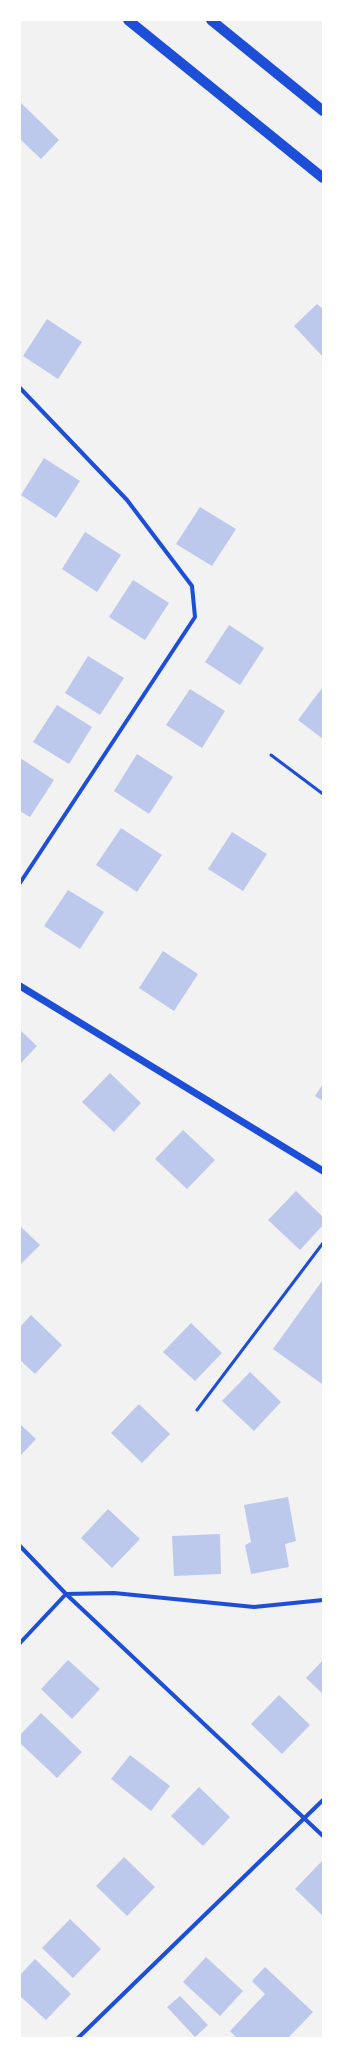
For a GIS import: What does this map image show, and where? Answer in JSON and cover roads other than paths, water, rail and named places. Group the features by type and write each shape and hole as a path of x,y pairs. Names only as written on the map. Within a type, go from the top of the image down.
{"main road":[{"path":"128,20 323,178"},
{"path":"211,20 323,111"}],"street":[{"path":"20,388 127,500 192,586 195,617 20,883"},
{"path":"20,986 323,1171"},
{"path":"20,1546 66,1594 304,1820 323,1836"},
{"path":"20,1643 66,1594 114,1593 254,1607 323,1600"},
{"path":"78,2038 323,1800"}],"lane":[{"path":"271,755 323,794"},
{"path":"197,1410 323,1243"}]}
